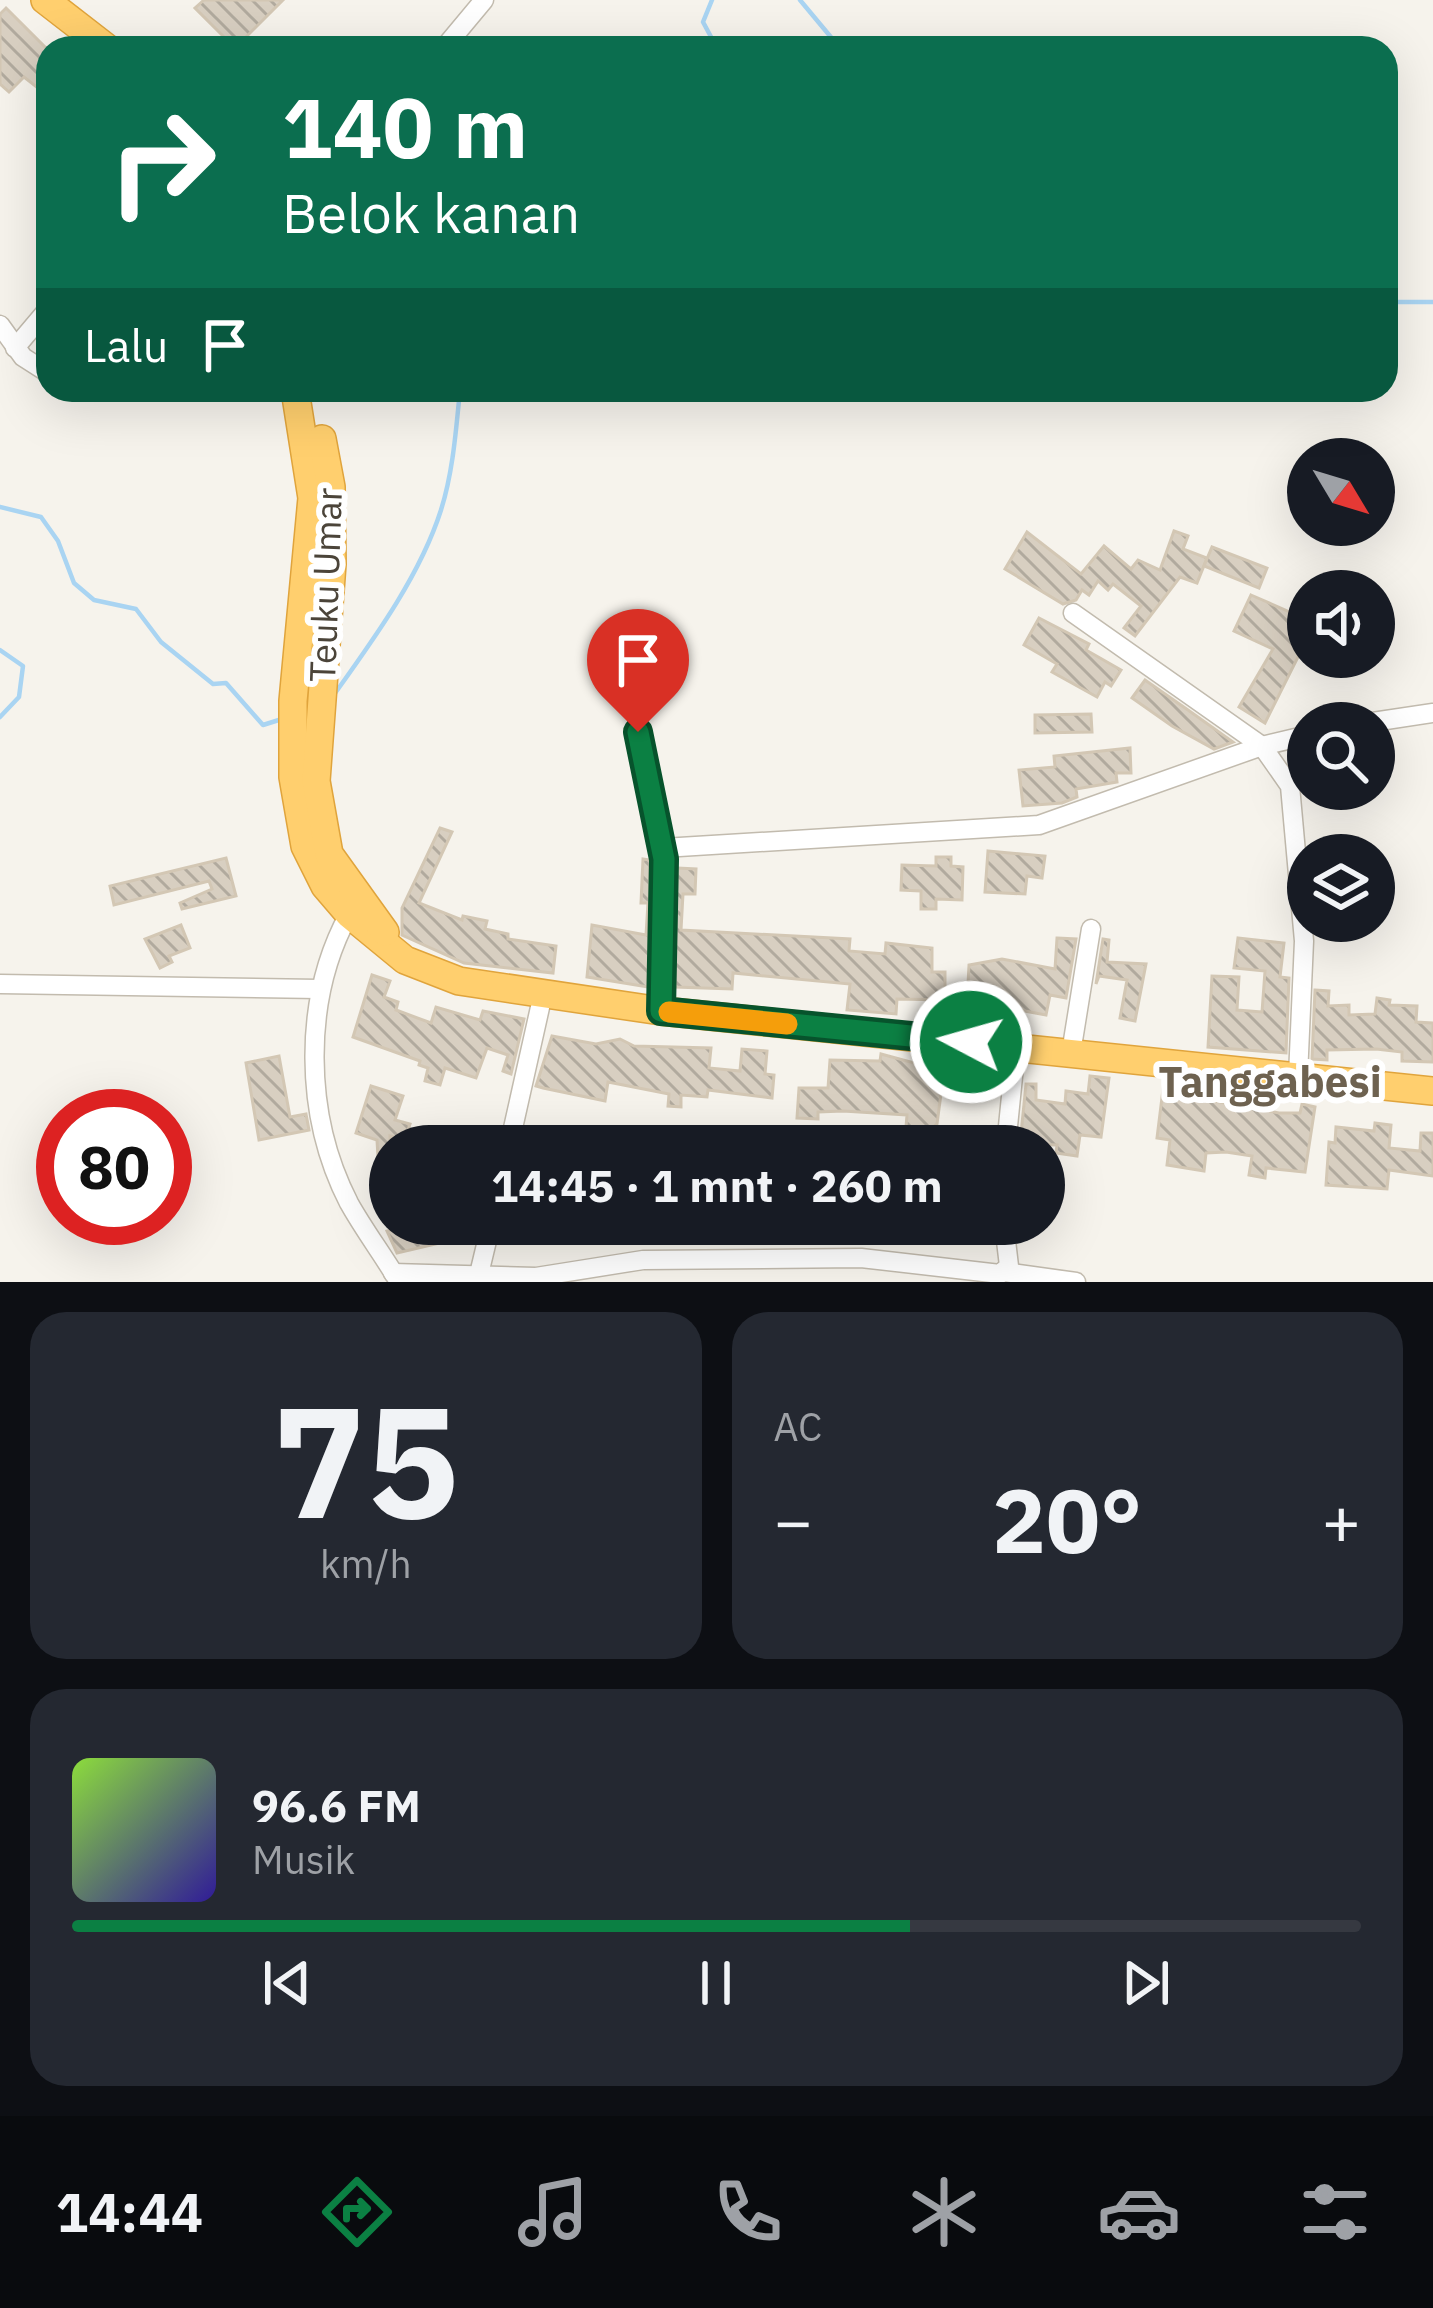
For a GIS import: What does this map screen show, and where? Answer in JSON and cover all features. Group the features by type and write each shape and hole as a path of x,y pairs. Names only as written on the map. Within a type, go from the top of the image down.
{"highway":[{"path":"45,0 91,36"},
{"path":"70,0 114,36"},
{"name":"Teuku Umar","path":"297,402 312,498 305,779"},
{"name":"Teuku Umar","path":"308,700 331,487 313,402"},
{"path":"305,779 305,846 325,886 349,914 405,959 459,981 661,1011 1433,1091"},
{"path":"305,779 329,854 405,959"}],"street":[{"path":"454,36 484,0"},
{"path":"15,348 36,323"},
{"path":"0,325 15,348 36,364"},
{"path":"1073,613 1262,746 1290,786 1304,941 1298,1076"},
{"path":"1395,718 1433,712"},
{"path":"638,732 663,848 661,1011"},
{"path":"663,848 1039,825 1287,740"},
{"path":"349,914 319,989 315,1070 328,1144 350,1204 396,1277 543,1276 643,1260 861,1258 1076,1282"},
{"path":"1072,1053 1091,929"},
{"path":"0,983 319,989"},
{"path":"513,1125 543,994"},
{"path":"1008,1125 1016,1047"},
{"path":"479,1274 486,1245"},
{"path":"1004,1272 1009,1266 1006,1245"}],"building":[{"path":"204,0 283,0 247,36 223,36 195,8"},
{"path":"6,8 36,38 36,86 24,77 9,92 0,84 0,14"},
{"path":"1174,531 1188,536 1183,549 1207,558 1197,583 1180,577 1135,636 1124,628 1141,606 1113,584 1108,590 1098,581 1089,595 1082,590 1076,600 1063,604 1005,569 1027,532 1081,574 1104,546 1131,569 1138,560 1160,570"},
{"path":"1212,547 1267,568 1259,588 1204,566"},
{"path":"1251,595 1287,611 1288,678 1265,723 1239,707 1273,649 1234,631"},
{"path":"1039,618 1089,644 1086,650 1121,670 1111,686 1105,682 1097,697 1052,672 1057,664 1024,645"},
{"path":"1145,680 1233,742 1214,749 1132,698"},
{"path":"1091,714 1092,732 1035,733 1035,715"},
{"path":"1130,748 1131,773 1116,773 1117,782 1076,789 1077,797 1062,803 1023,806 1019,770 1055,767 1054,756"},
{"path":"440,828 452,832 419,903 462,920 463,916 487,921 485,929 508,934 508,939 556,946 553,973 464,963 402,935 402,908"},
{"path":"988,851 1045,856 1042,878 1027,876 1025,894 985,892"},
{"path":"936,857 951,857 951,866 963,867 962,900 936,899 936,909 921,909 921,891 901,890 902,865 936,866"},
{"path":"226,858 236,896 182,909 180,903 212,889 209,881 114,905 110,886"},
{"path":"643,859 650,860 648,987 587,977 592,925 646,935 648,903 641,903"},
{"path":"677,868 696,869 695,894 683,894 681,930 850,939 849,951 885,954 886,943 932,948 932,972 945,972 945,1000 897,999 896,1014 847,1010 850,984 733,973 732,989 675,987"},
{"path":"181,925 190,948 169,956 172,962 160,968 145,939"},
{"path":"1057,938 1076,939 1066,998 1050,995 1046,1015 1014,1009 1015,1005 967,1003 969,965 1002,959 1055,969"},
{"path":"1238,938 1284,943 1280,977 1289,978 1286,1053 1208,1047 1212,976 1239,977 1237,1010 1262,1012 1265,971 1234,968"},
{"path":"1103,939 1109,940 1107,962 1146,964 1135,1021 1120,1018 1127,980 1099,976 1096,984"},
{"path":"372,975 390,981 384,997 398,1002 396,1010 431,1023 436,1007 480,1020 483,1011 524,1019 511,1074 503,1071 508,1055 487,1048 476,1078 445,1068 440,1085 425,1081 428,1068 419,1065 420,1061 353,1037"},
{"path":"1315,990 1329,991 1328,1006 1349,1005 1349,1015 1375,1014 1377,998 1390,1000 1389,1005 1417,1006 1416,1022 1433,1023 1433,1062 1402,1061 1402,1052 1376,1049 1327,1050 1327,1060 1312,1059"},
{"path":"552,1036 596,1044 620,1039 634,1046 711,1048 709,1068 740,1071 742,1049 767,1051 765,1074 774,1075 772,1098 708,1090 707,1097 681,1095 681,1107 668,1106 669,1094 608,1082 605,1101 536,1086"},
{"path":"881,1054 944,1071 937,1124 906,1125 907,1115 843,1111 818,1112 818,1119 797,1118 799,1088 828,1088 830,1060 880,1061"},
{"path":"279,1056 290,1117 306,1114 309,1130 259,1140 246,1063"},
{"path":"1090,1076 1109,1078 1101,1137 1080,1135 1077,1156 1065,1154 1065,1125 1022,1125 1026,1084 1036,1084 1036,1100 1065,1104 1066,1091 1088,1094"},
{"path":"1164,1081 1176,1082 1175,1094 1215,1094 1214,1101 1279,1113 1300,1113 1302,1104 1315,1107 1305,1172 1266,1168 1265,1178 1249,1175 1252,1156 1226,1152 1206,1153 1204,1171 1167,1165 1170,1140 1157,1138"},
{"path":"371,1086 403,1096 395,1120 410,1125 369,1125 369,1137 356,1133"},
{"path":"1375,1123 1391,1125 1389,1148 1420,1151 1421,1133 1433,1133 1433,1176 1389,1170 1387,1189 1326,1185 1329,1142 1335,1143 1336,1127 1374,1131"},
{"path":"393,1245 432,1245 397,1253"}],"waterway":[{"path":"711,36 703,22 712,0"},
{"path":"800,0 830,36"},
{"path":"1398,302 1433,302"},
{"path":"333,696 394,607 432,535 448,481 459,402"},
{"path":"0,507 41,517 58,541 74,583 94,600 136,609 161,642 213,684 226,683 263,725 282,719"},
{"path":"0,650 23,666 19,697 0,717"}],"slow traffic":[{"path":"669,1012 787,1024"}],"district":[{"name":"Tanggabesi","path":"1270,1081"}],"route":[{"path":"638,732 664,859 661,1011 971,1042"}]}
